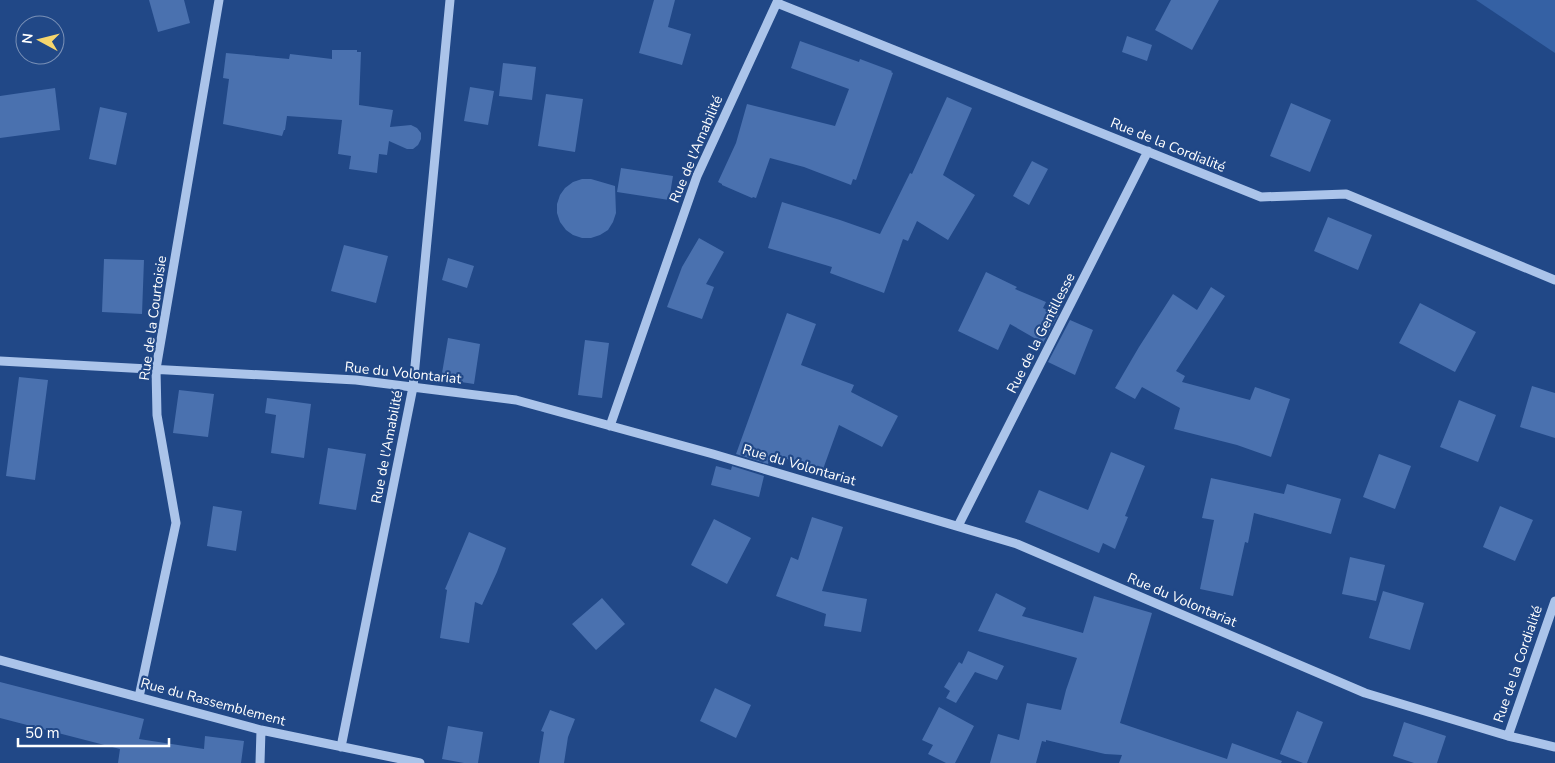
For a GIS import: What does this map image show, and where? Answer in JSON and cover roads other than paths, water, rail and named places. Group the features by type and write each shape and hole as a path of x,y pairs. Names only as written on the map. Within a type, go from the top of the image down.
{"street":[{"name":"Rue de la Courtoisie","path":"138,697 176,523 157,415 156,369 219,0"},
{"name":"Rue de l'Amabilité","path":"342,747 413,387 450,0"},
{"name":"Rue de l'Amabilité","path":"610,426 697,176 777,2"},
{"name":"Rue de la Cordialité","path":"777,2 1261,197 1346,194 1555,280"},
{"name":"Rue de la Gentillesse","path":"958,526 1148,151"},
{"name":"Rue du Volontariat","path":"0,361 356,380 516,400 1018,544 1364,693 1508,736 1555,747"},
{"name":"Rue de la Cordialité","path":"1508,736 1555,601"},
{"name":"Rue du Rassemblement","path":"0,660 261,730 420,763"},
{"path":"260,763 261,730"}]}
